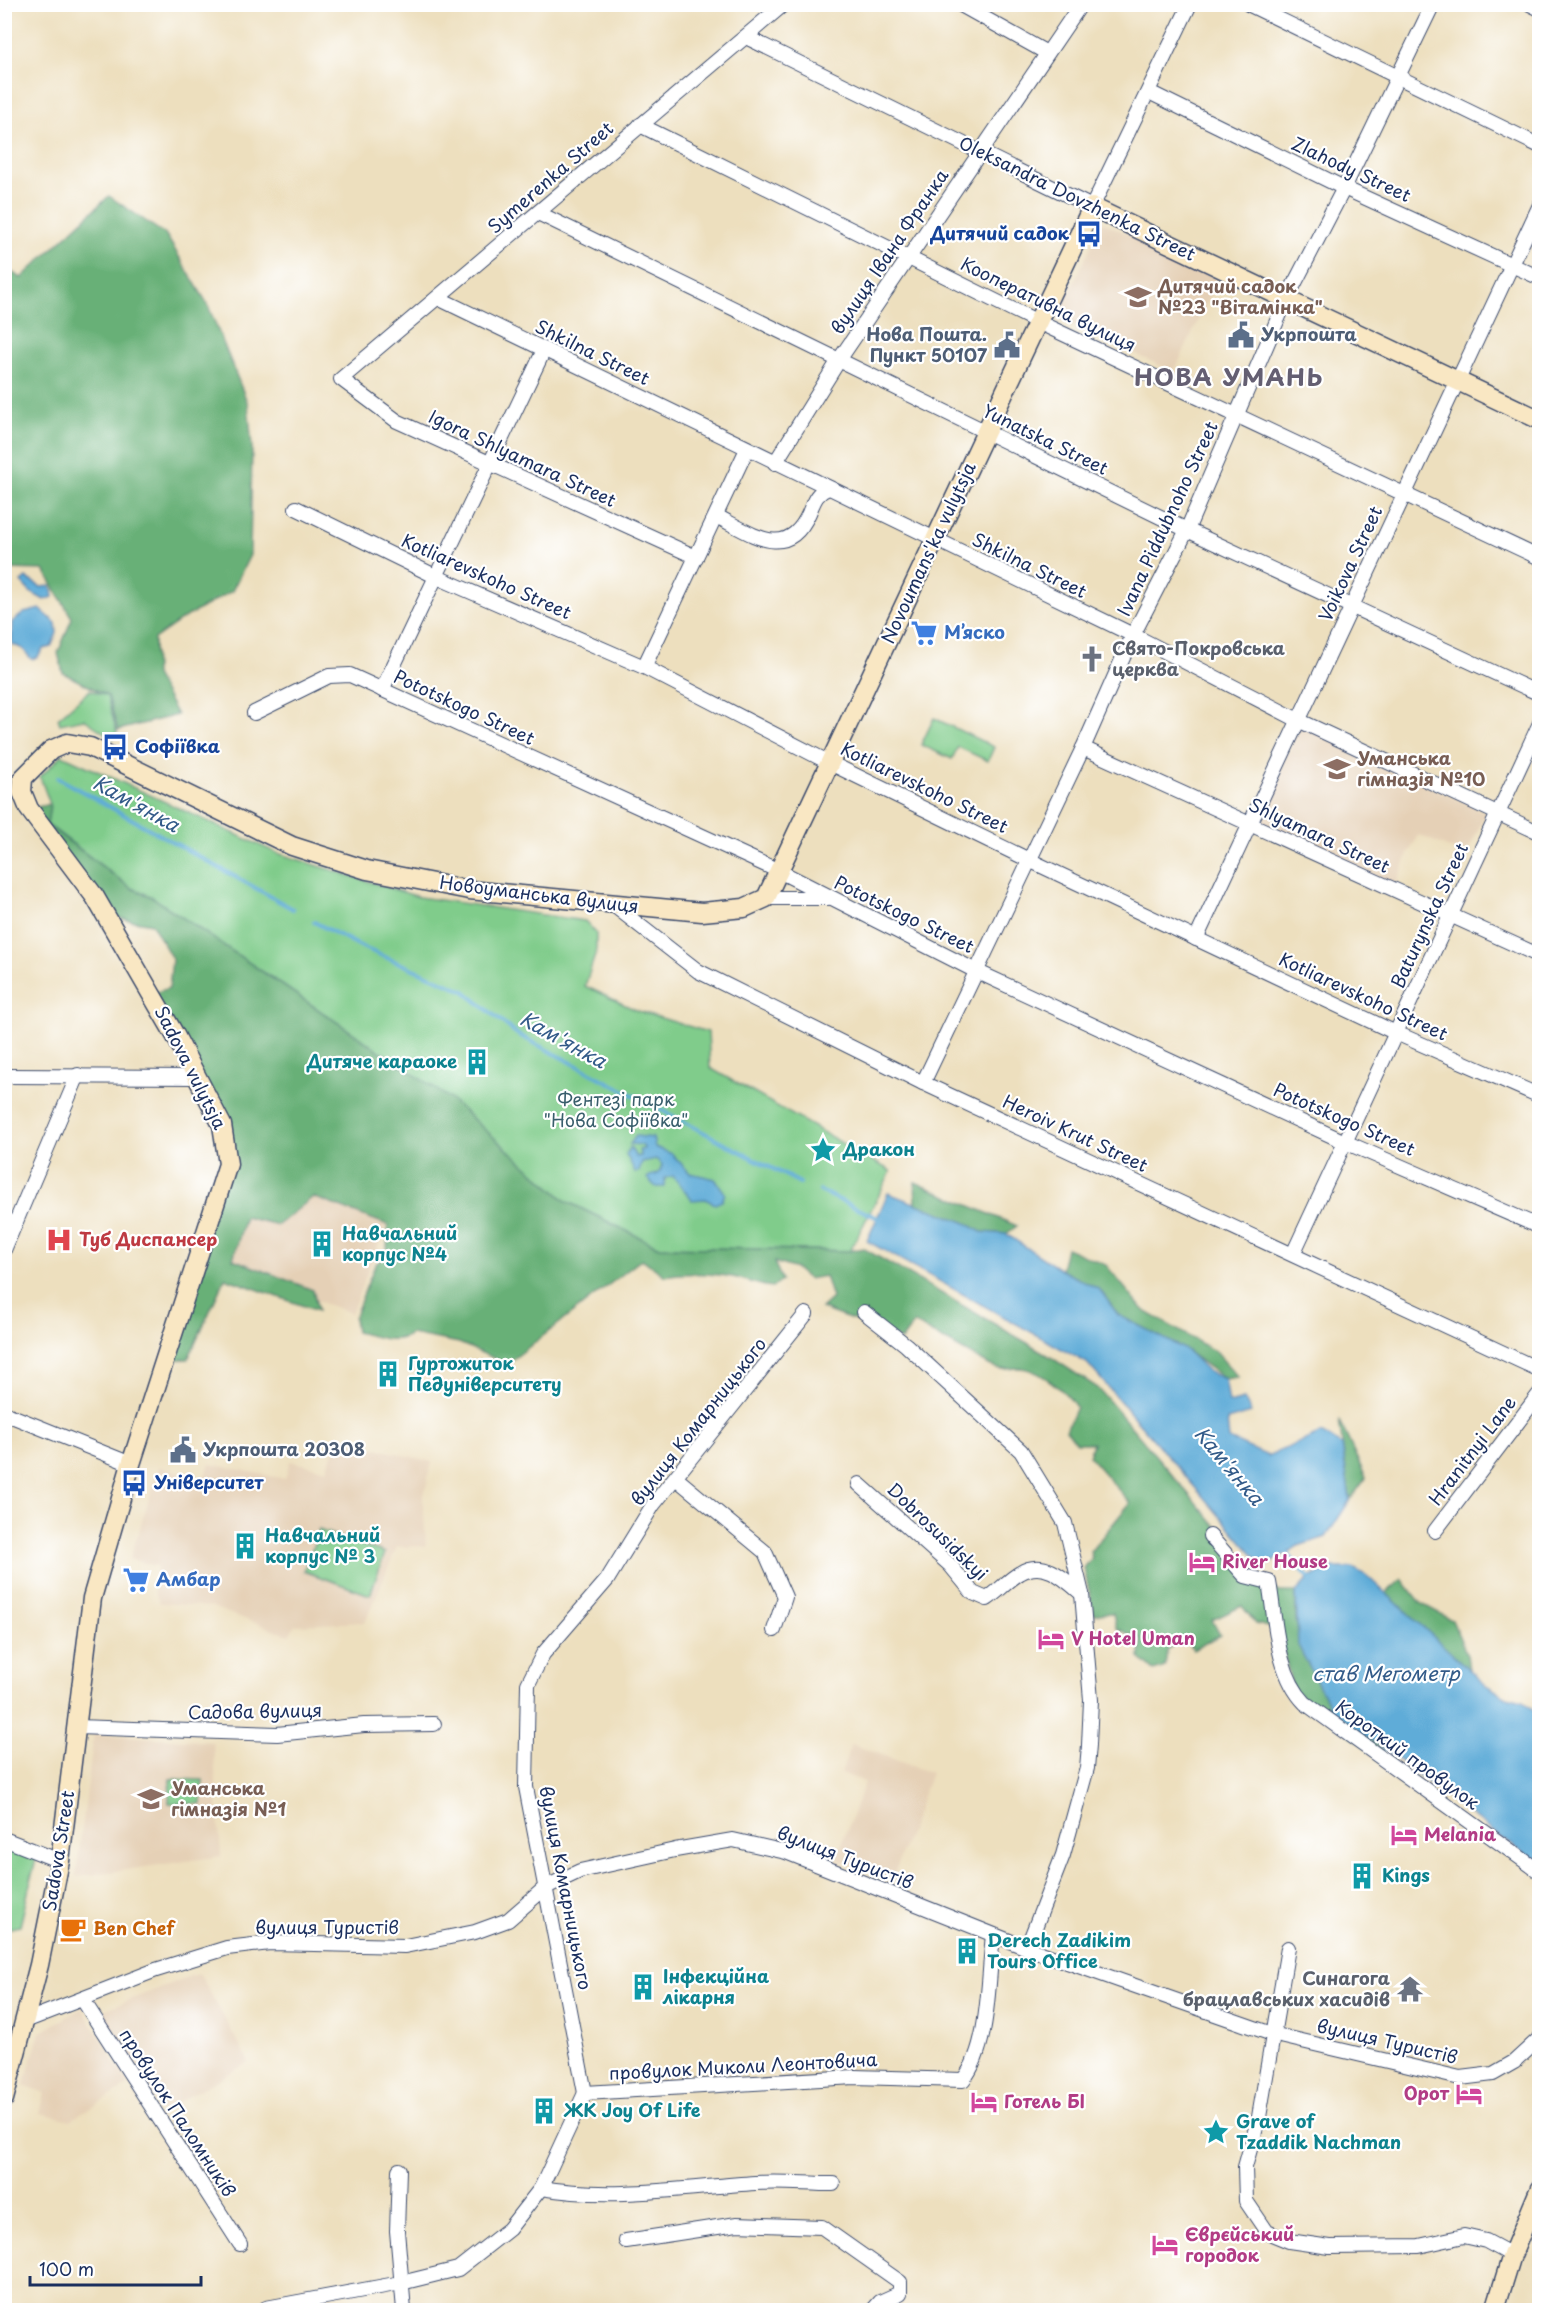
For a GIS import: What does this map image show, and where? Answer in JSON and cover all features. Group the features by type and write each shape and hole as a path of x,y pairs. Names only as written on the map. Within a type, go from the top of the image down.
{"street":[{"name":"Symerenka Street","path":"341,379 784,4"},
{"path":"959,4 1047,53"},
{"name":"вулиця Івана Франка","path":"776,463 839,360 1081,4"},
{"path":"1092,207 1190,4"},
{"path":"1248,4 1539,146"},
{"name":"Ivana Piddubnoho Street","path":"923,1083 1083,748 1133,635 1187,530 1286,300 1344,188 1433,4"},
{"path":"1530,4 1539,9"},
{"name":"Oleksandra Dovzhenka Street","path":"746,38 1092,207 1539,420"},
{"name":"Zlahody Street","path":"1149,92 1344,188 1539,278"},
{"name":"Кооперативна вулиця","path":"640,124 909,255 1038,321 1539,558"},
{"name":"Voikova Street","path":"1196,939 1539,205"},
{"name":"Novoumans'ka vulytsja","path":"766,898 1092,207"},
{"name":"Yunatska Street","path":"538,213 1187,530 1352,604 1539,694"},
{"name":"Shkilna Street","path":"438,298 1133,635 1298,720 1539,833"},
{"path":"382,690 544,350"},
{"name":"Igora Shlyamara Street","path":"341,379 397,421 489,465 696,557"},
{"path":"644,667 747,449"},
{"path":"716,516 769,541 782,541 794,537 802,528 817,494 828,488"},
{"name":"Kotliarevskoho Street","path":"296,508 437,577 644,667 830,763 1029,860 1396,1033 1539,1096"},
{"name":"Pototskogo Street","path":"254,713 329,676 350,675 779,871 976,970 1345,1142 1539,1227"},
{"name":"Baturynska Street","path":"1293,1254 1539,723"},
{"name":"Новоуманська вулиця","path":"51,750 67,743 90,747 292,846 367,870 470,890 544,895 702,912 744,908 766,898"},
{"name":"Shlyamara Street","path":"1083,748 1539,956"},
{"name":"Sadova vulytsja","path":"51,750 23,778 22,792 29,809 95,897 196,1077 222,1125 228,1164 131,1464"},
{"path":"766,898 830,898"},
{"name":"Heroiv Krut Street","path":"612,904 698,971 923,1083 1539,1370"},
{"path":"4,1250 78,1075"},
{"path":"4,1076 196,1077"},
{"path":"864,1312 906,1345 1021,1451 1065,1523 1082,1594 1091,1700 1087,1768 1063,1855 1028,1948"},
{"name":"вулиця Комарницького","path":"585,2093 526,1786 528,1684 543,1654 607,1580 653,1505 677,1479 806,1314"},
{"name":"Hranitnyi Lane","path":"1435,1531 1539,1393"},
{"path":"4,1413 131,1464"},
{"name":"Sadova Street","path":"4,2099 10,2062 25,2021 60,1861 92,1598 131,1464"},
{"path":"677,1479 765,1552 785,1597 774,1630"},
{"name":"Dobrosusidskyi","path":"859,1484 950,1565 980,1597 987,1599 1021,1572 1034,1569 1049,1569 1082,1594"},
{"name":"Короткий провулок","path":"1210,1536 1245,1576 1269,1582 1284,1667 1293,1690 1305,1703 1539,1872"},
{"name":"Садова вулиця","path":"77,1727 277,1734 364,1725 434,1724"},
{"path":"4,1839 60,1861"},
{"name":"вулиця Туристів","path":"25,2021 156,1970 227,1948 270,1942 405,1946 475,1932 508,1920 546,1887 580,1871 733,1840 786,1852 993,1935 1272,2034 1460,2078 1493,2074 1514,2062 1539,2038"},
{"name":"провулок Миколи Леонтовича","path":"585,2093 854,2077 963,2080 970,2072 981,2044 993,1935"},
{"path":"1288,1948 1259,2117 1245,2167 1246,2201 1267,2232 1289,2241 1330,2247 1419,2246 1464,2236 1486,2241 1512,2255"},
{"name":"провулок Паломників","path":"83,2000 240,2244"},
{"path":"266,2308 401,2283 458,2269 509,2229 541,2188 585,2093"},
{"path":"399,2170 397,2230 404,2310"},
{"path":"541,2188 575,2193 618,2194 759,2183 833,2184"},
{"path":"1495,2310 1512,2255 1539,2188"},
{"path":"626,2241 737,2224 822,2227 900,2282 900,2293 880,2302 873,2310"}],"shaded area":[{"name":"Дитячий садок №23 \"Вітамінка\"","path":"1102,222 1219,277 1174,372 1058,318"},
{"name":"Уманська гімназія №10","path":"1301,725 1486,813 1466,855 1419,835 1408,854 1396,885 1256,823"},
{"path":"261,1162 389,1219 351,1313 217,1265"},
{"path":"350,1442 432,1462 423,1499 426,1546 397,1547 365,1622 295,1625 289,1635 212,1607 160,1603 154,1592 157,1566 130,1559 159,1467 204,1478 210,1464 285,1479 290,1461 327,1470 335,1445"},
{"name":"Уманська гімназія №1","path":"94,1734 213,1742 221,1856 76,1877"},
{"path":"851,1744 931,1773 892,1880 836,1859 865,1782 841,1773"},
{"path":"199,1973 249,2062 162,2111 101,2011"},
{"path":"82,2008 129,2085 71,2120 40,2113 45,2093 24,2085 40,2033"}],"green space":[{"path":"109,196 166,235 207,303 248,404 252,447 250,555 232,591 184,618 154,639 155,675 177,715 118,730 108,696 63,673 58,653 72,618 44,570 4,569 5,268 21,278"},
{"path":"90,690 107,696 117,733 113,739 84,719 60,724 58,718"},
{"path":"934,718 994,747 988,761 958,747 952,759 921,745"},
{"name":"Фентезі парк \"Нова Софіївка\"","path":"62,755 277,853 419,897 585,921 596,933 596,952 585,986 638,1011 708,1032 710,1068 891,1171 850,1251 659,1247 566,1201 449,1098 152,897 131,888 47,824 50,804 40,777"},
{"path":"50,804 47,825 131,888 152,897 449,1098 566,1201 659,1247 850,1251 863,1248 1043,1352 1098,1388 1215,1525 1258,1580 1279,1592 1296,1592 1296,1621 1306,1660 1331,1709 1384,1752 1379,1758 1293,1690 1278,1629 1256,1624 1242,1606 1212,1620 1220,1635 1193,1650 1184,1638 1167,1651 1165,1667 1154,1671 1140,1658 1141,1639 1116,1628 1113,1613 1094,1614 1084,1568 1092,1558 1090,1552 1130,1503 1089,1456 1093,1443 1077,1443 1066,1430 1076,1407 1072,1401 1059,1388 1035,1372 1027,1369 1003,1369 991,1366 914,1323 901,1341 884,1331 821,1308 832,1298 825,1276 808,1279 796,1269 774,1262 782,1280 773,1287 713,1274 665,1276 642,1259 507,1364 459,1343 411,1334 391,1339 356,1332 354,1318 375,1265 387,1254 388,1225 313,1197 278,1225 245,1217 233,1259 313,1290 318,1311 225,1278 188,1359 165,1360 228,1164 222,1125 151,994 169,988 172,959 152,924 106,916 29,809"},
{"path":"915,1182 1017,1226 1006,1234 981,1232 966,1223 916,1204"},
{"path":"1066,1248 1106,1265 1143,1310 1216,1352 1238,1377 1225,1379 1186,1350 1118,1315 1100,1290 1061,1270"},
{"path":"1339,1420 1366,1478 1350,1500"},
{"path":"319,1530 385,1553 370,1595 304,1571"},
{"path":"1402,1579 1420,1603 1452,1620 1467,1655 1469,1670 1386,1593"},
{"path":"170,1779 203,1780 201,1804 169,1803"},
{"path":"4,1841 37,1854 20,1926 5,1929"}],"water":[{"path":"26,578 41,587 51,586 53,597 44,600 30,592 21,582"},
{"path":"40,609 56,623 57,633 51,647 43,649 37,658 31,659 23,649 12,644 12,622 24,613"},
{"path":"636,1136 653,1138 655,1147 672,1154 690,1173 715,1179 725,1193 722,1201 715,1204 705,1199 692,1200 673,1176 665,1178 665,1187 656,1187 647,1178 657,1174 660,1170 662,1165 656,1159 642,1162 639,1171 635,1172 626,1154 630,1147 636,1157 641,1156 639,1150 644,1149 643,1145 630,1144"},
{"path":"888,1193 966,1223 981,1232 1006,1234 1061,1270 1100,1290 1118,1315 1186,1350 1209,1372 1225,1379 1229,1403 1244,1399 1251,1413 1227,1420 1229,1439 1268,1456 1321,1433 1342,1445 1350,1500 1326,1537 1298,1546 1264,1567 1087,1363 867,1241"},
{"name":"став Мегометр","path":"1327,1568 1353,1568 1366,1575 1486,1685 1507,1697 1523,1701 1539,1715 1539,1863 1503,1839 1331,1709 1298,1645 1296,1592 1309,1578"}],"waterway":[{"name":"Кам'янка","path":"58,778 293,909"},
{"name":"Кам'янка","path":"314,922 366,949 463,990 517,1034 800,1183"},
{"name":"Кам'янка","path":"820,1191 880,1219"},
{"name":"Кам'янка","path":"1285,1551 1312,1581"}],"place":[{"name":"Дитячий садок","path":"1089,234"},
{"name":"Дитячий садок №23 \"Вітамінка\"","path":"1138,297"},
{"name":"Укрпошта","path":"1241,335"},
{"name":"Нова Пошта. Пункт 50107","path":"1007,345"},
{"name":"Мʼяско","path":"924,633"},
{"name":"Свято-Покровська церква","path":"1092,659"},
{"name":"Софіївка","path":"115,747"},
{"name":"Уманська гімназія №10","path":"1337,769"},
{"name":"Дитяче караоке","path":"477,1062"},
{"name":"Дракон","path":"823,1150"},
{"name":"Туб Диспансер","path":"59,1240"},
{"name":"Навчальний корпус №4","path":"322,1244"},
{"name":"Гуртожиток Педуніверситету","path":"388,1374"},
{"name":"Укрпошта 20308","path":"183,1450"},
{"name":"Університет","path":"134,1483"},
{"name":"Навчальний корпус № 3","path":"245,1546"},
{"name":"River House","path":"1202,1562"},
{"name":"Амбар","path":"136,1580"},
{"name":"V Hotel Uman","path":"1051,1639"},
{"name":"Уманська гімназія №1","path":"151,1799"},
{"name":"Melania","path":"1404,1835"},
{"name":"Kings","path":"1362,1876"},
{"name":"Ben Chef","path":"73,1929"},
{"name":"Derech Zadikim Tours Office","path":"967,1951"},
{"name":"Інфекційна лікарня","path":"643,1987"},
{"name":"Синагога брацлавських хасидів","path":"1410,1989"},
{"name":"Орот","path":"1469,2094"},
{"name":"Готель БІ","path":"984,2102"},
{"name":"ЖК Joy Of Life","path":"544,2111"},
{"name":"Grave of Tzaddik Nachman","path":"1216,2132"},
{"name":"Єврєйський городок","path":"1165,2245"}],"district":[{"name":"НОВА УМАНЬ","path":"1229,378"}]}
